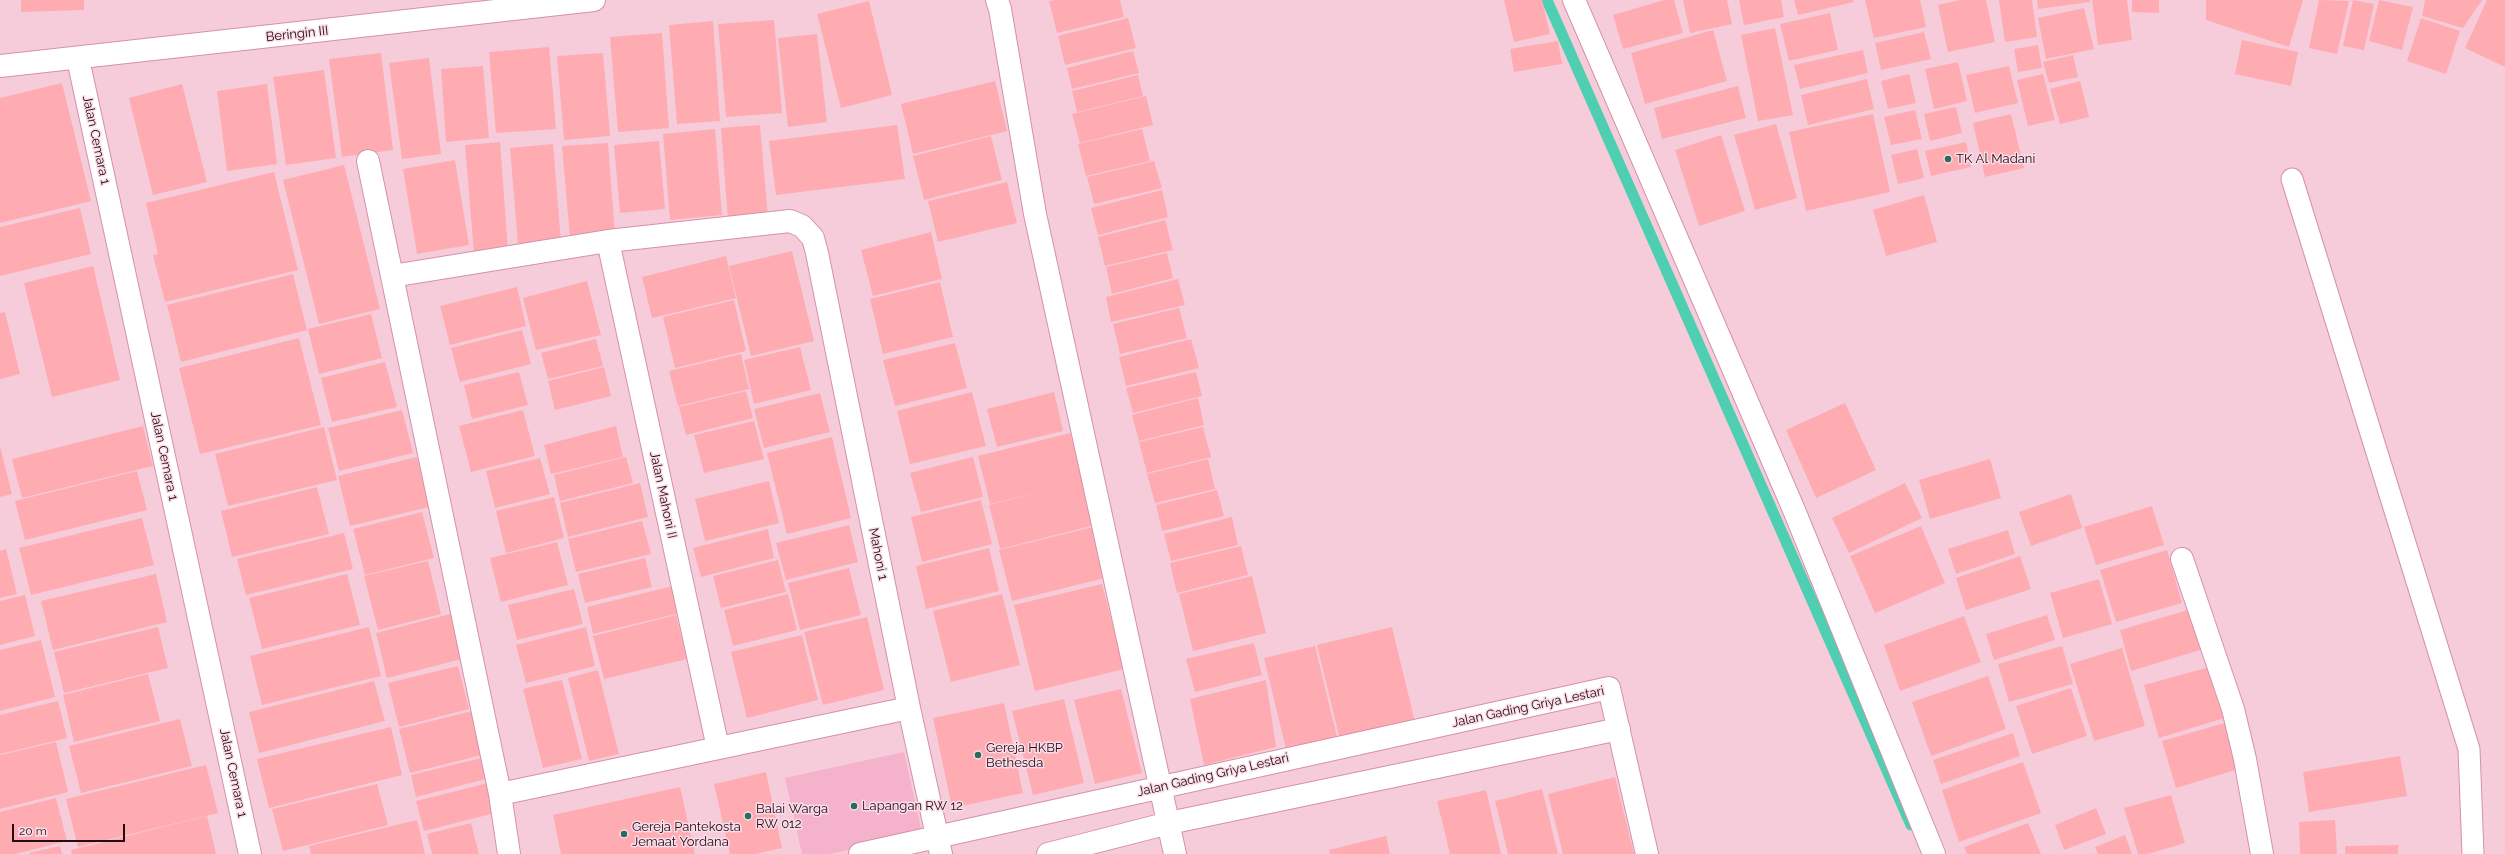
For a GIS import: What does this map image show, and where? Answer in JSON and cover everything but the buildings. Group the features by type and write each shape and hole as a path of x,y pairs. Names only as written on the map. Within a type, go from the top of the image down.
{"street":[{"name":"Beringin III","path":"0,66 78,59 594,0"},
{"path":"996,0 1000,9 1035,214 1176,854"},
{"path":"1574,0 1794,510 1934,854"},
{"name":"Jalan Cemara 1","path":"78,59 250,854"},
{"path":"368,161 500,794 509,854"},
{"name":"Mahoni 1","path":"392,276 608,241 790,221 802,226 813,238 817,254 909,708 939,846"},
{"name":"Jalan Mahoni II","path":"608,241 718,748"},
{"path":"2182,559 2233,709 2246,759 2262,854"},
{"name":"Jalan Gading Griya Lestari","path":"860,854 939,846 1162,786 1610,688 1619,729"},
{"path":"500,794 909,708"},
{"path":"1048,854 1169,823 1619,729 1647,854"}],"lane":[{"path":"2292,179 2469,749 2473,854"}],"shaded area":[{"name":"Lapangan RW 12","path":"904,752 922,833 830,854 802,854 785,778"}],"waterway":[{"path":"1547,0 1911,825"}],"place":[{"name":"TK Al Madani","path":"1948,159"},
{"name":"Gereja HKBP Bethesda","path":"978,755"},
{"name":"Lapangan RW 12","path":"854,806"},
{"name":"Balai Warga RW 012","path":"748,816"},
{"name":"Gereja Pantekosta Jemaat Yordana","path":"624,834"}]}
